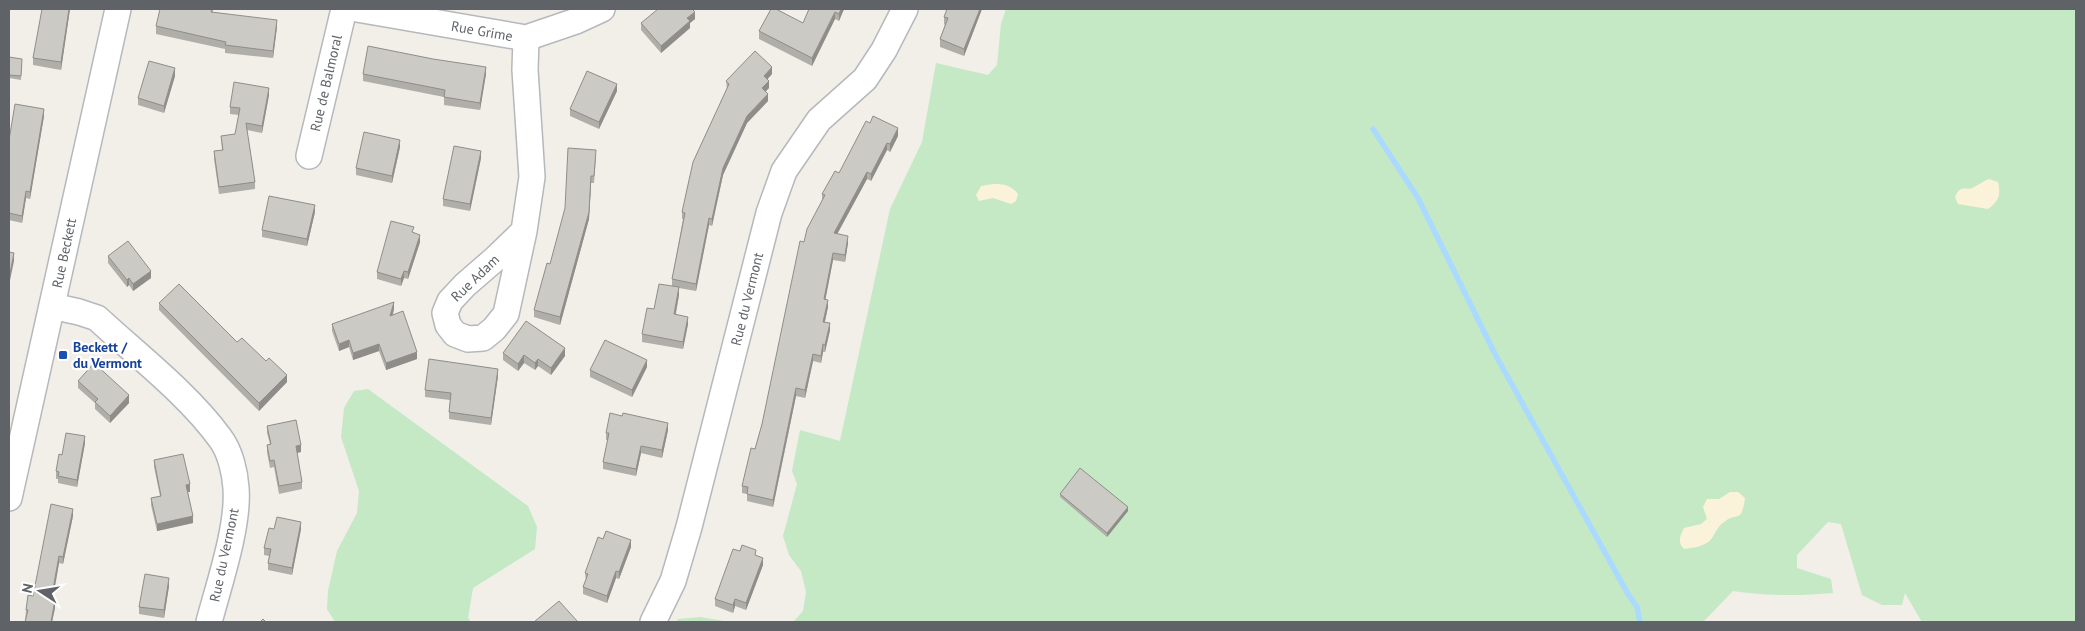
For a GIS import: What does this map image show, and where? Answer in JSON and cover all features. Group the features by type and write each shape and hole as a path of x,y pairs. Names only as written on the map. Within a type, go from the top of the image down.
{"street":[{"name":"Rue Beckett","path":"9,498 118,9"},
{"name":"Rue de Balmoral","path":"309,156 344,9"},
{"name":"Rue Grime","path":"357,9 526,38 576,21 602,9"},
{"name":"Rue du Vermont","path":"652,622 673,581 689,527 768,213 784,171 819,120 865,79 884,50 905,9"},
{"path":"524,230 532,177 526,38"},
{"name":"Rue du Vermont","path":"52,306 97,318 183,397 221,439 230,458 236,488 235,519 209,622"}],"green space":[{"path":"1006,9 2076,9 2076,622 1922,622 1905,593 1902,605 1882,605 1862,595 1841,524 1828,522 1797,555 1797,568 1831,579 1833,593 1783,595 1733,591 1703,622 730,622 794,621 803,611 806,592 801,571 789,555 783,536 797,484 792,471 800,430 840,441 890,209 922,142 936,63 988,75 997,65 1001,24"},
{"path":"368,389 528,506 537,527 535,549 473,588 468,618 471,622 335,622 327,609 328,591 337,551 357,513 359,491 341,437 344,408 354,391"},
{"path":"700,617 730,622 676,622 678,619"}],"sand":[{"path":"1989,179 1998,182 1999,187 1997,200 1992,206 1988,209 1958,204 1955,197 1959,190 1971,188"},
{"path":"1004,185 1013,189 1018,194 1016,201 1011,204 993,198 979,201 976,195 981,186"},
{"path":"1730,492 1738,492 1745,498 1740,515 1722,524 1707,543 1684,549 1680,536 1684,528 1701,524 1707,519 1703,507 1707,499 1719,499"}],"building":[{"path":"42,9 69,9 61,62 33,58"},
{"path":"160,9 212,9 211,12 277,20 273,51 225,45 226,42 156,26"},
{"path":"658,9 692,9 695,12 687,18 690,21 661,46 641,23"},
{"path":"771,9 776,9 803,23 809,9 841,9 839,14 835,12 812,58 759,31"},
{"path":"947,9 980,9 964,49 940,39 948,18 944,17"},
{"path":"368,46 486,67 480,103 444,97 445,90 363,74"},
{"path":"755,51 772,67 764,76 769,81 762,88 768,94 747,116 723,168 712,219 709,218 696,284 672,279 685,213 682,212 693,162 729,84 726,81"},
{"path":"9,57 22,59 21,76 9,75"},
{"path":"149,61 175,68 164,106 138,98"},
{"path":"587,71 617,84 599,122 570,109"},
{"path":"234,82 269,88 262,126 246,123 255,182 219,187 214,151 223,150 221,136 235,134 240,108 230,107"},
{"path":"15,104 44,109 30,192 26,191 22,216 9,213 9,140"},
{"path":"873,116 898,128 890,144 887,143 871,174 867,172 834,233 848,236 845,255 833,253 824,299 828,300 823,322 830,323 825,345 823,344 821,356 813,354 805,390 796,388 773,500 747,494 748,487 742,486 751,448 755,449 762,424 800,241 804,242 807,229 825,195 822,194 835,171 839,173 866,121 870,123"},
{"path":"364,132 400,140 392,176 356,168"},
{"path":"454,146 481,151 470,204 443,199"},
{"path":"568,148 596,150 594,176 591,176 589,212 560,317 534,310 547,263 550,264 565,208"},
{"path":"269,196 315,205 307,239 262,230"},
{"path":"391,221 414,227 412,232 420,235 408,272 404,271 401,279 377,272"},
{"path":"128,241 151,271 133,284 129,278 127,280 108,256"},
{"path":"9,252 14,253 9,278"},
{"path":"179,284 237,342 242,338 266,361 269,358 287,375 259,403 159,303"},
{"path":"659,284 679,287 674,314 688,317 683,342 642,334 647,308 654,309"},
{"path":"394,302 390,316 403,311 417,352 386,363 379,344 353,353 349,340 339,344 332,324"},
{"path":"526,321 565,348 551,368 538,359 535,363 524,355 518,364 503,353"},
{"path":"605,340 647,360 632,390 590,370"},
{"path":"429,359 498,369 491,418 449,412 451,393 425,390"},
{"path":"94,363 129,395 110,416 95,402 98,399 78,381"},
{"path":"610,413 622,416 623,413 668,423 662,450 641,446 636,469 603,462 609,433 606,433"},
{"path":"296,420 301,445 296,446 302,482 279,486 274,460 270,461 267,445 271,444 267,426"},
{"path":"66,433 85,436 77,480 58,476 59,472 56,471 59,454 62,455"},
{"path":"183,454 190,484 186,485 193,516 157,524 151,498 161,496 154,460"},
{"path":"1080,468 1128,507 1107,533 1060,494"},
{"path":"51,504 73,509 63,557 59,556 51,600 55,600 51,622 25,622 28,610 26,610 28,595 33,596"},
{"path":"277,517 301,522 292,568 268,563 271,549 264,548 269,528 274,529"},
{"path":"606,531 631,540 619,572 616,571 607,596 583,587 588,574 585,573 598,537 603,539"},
{"path":"742,545 756,550 755,555 763,558 746,603 735,599 733,605 715,599 733,549 740,551"},
{"path":"145,574 169,578 164,610 139,607"},
{"path":"559,601 578,622 534,622"}],"waterway":[{"path":"1373,129 1418,198 1495,354 1637,607 1640,622"}],"place":[{"name":"Beckett / du Vermont","path":"63,355"}]}
